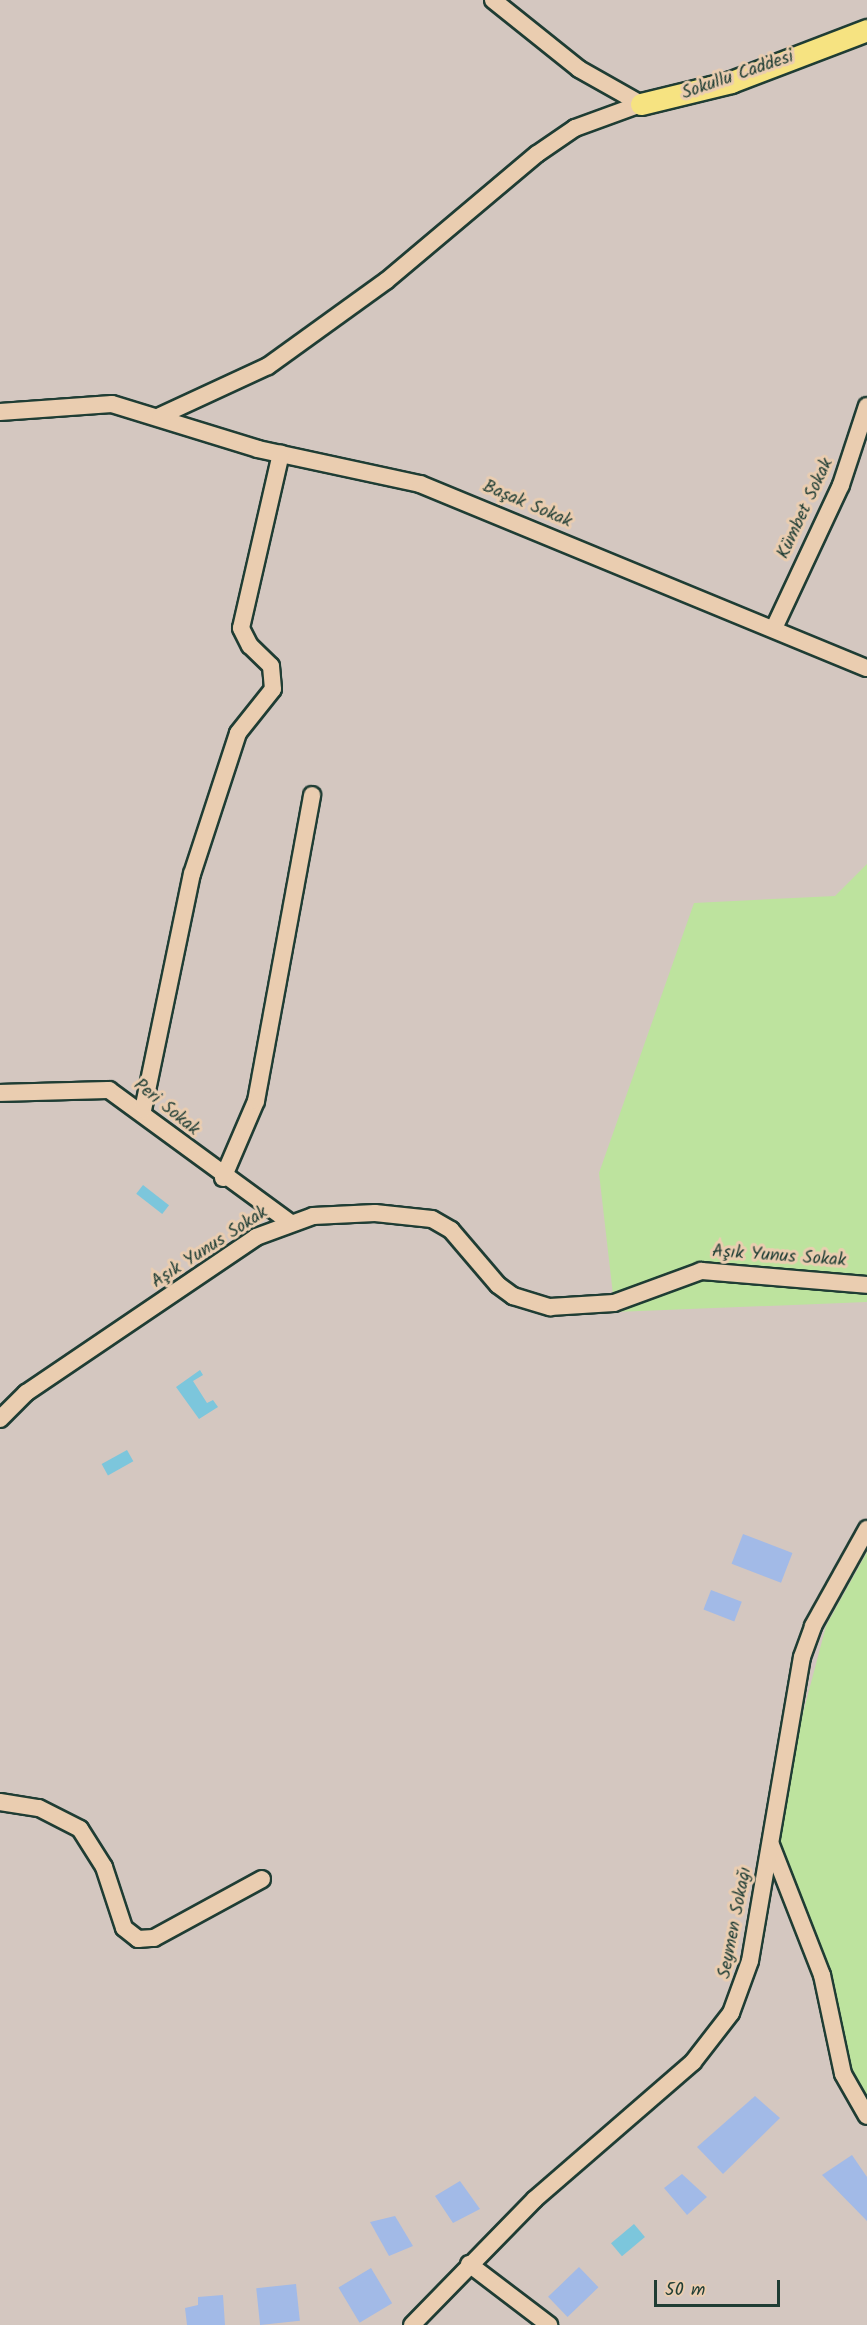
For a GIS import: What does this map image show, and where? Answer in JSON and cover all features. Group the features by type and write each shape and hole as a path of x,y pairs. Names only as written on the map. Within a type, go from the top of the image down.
{"main road":[{"name":"Sokullu Caddesi","path":"641,104 731,82 867,30"}],"street":[{"path":"493,0 579,69 641,104"},
{"path":"160,416 268,366 386,281 537,154 575,128 641,104"},
{"name":"Başak Sokak","path":"0,412 103,404 160,416 281,454 429,487 775,626 867,668"},
{"name":"Kümbet Sokak","path":"775,626 841,485 867,406"},
{"path":"143,1110 192,874 238,733 273,689 271,666 241,628 281,454"},
{"path":"223,1178 256,1101 312,795"},
{"name":"Peri Sokak","path":"0,1094 93,1087 143,1110 223,1178 288,1221"},
{"name":"Aşık Yunus Sokak","path":"0,1419 47,1378 288,1221 364,1214 432,1219 451,1230 498,1285 513,1296 550,1306 614,1303 701,1271 867,1285"},
{"name":"Seymen Sokağı","path":"412,2325 469,2264 669,2084 717,2034 742,1991 771,1844 802,1657 813,1626 867,1529"},
{"path":"0,1802 39,1808 80,1829 104,1867 124,1928 138,1939 160,1935 262,1879"},
{"path":"771,1844 822,1975 843,2074 867,2116"},
{"path":"469,2264 549,2325"}],"green space":[{"path":"867,864 867,1302 615,1312 599,1173 694,903 835,896"},
{"path":"867,1552 867,2115 765,1857 826,1626"}],"water":[{"path":"143,1185 169,1205 162,1214 136,1194"},
{"path":"200,1370 203,1375 193,1381 207,1403 213,1400 218,1407 199,1419 176,1387"},
{"path":"127,1450 133,1461 108,1475 102,1464"},
{"path":"634,2224 645,2237 622,2256 611,2243"}],"building":[{"path":"743,1534 792,1553 781,1583 732,1564"},
{"path":"711,1590 742,1602 734,1621 703,1610"},
{"path":"755,2096 780,2118 723,2174 697,2147"},
{"path":"852,2155 867,2177 867,2221 822,2175"},
{"path":"682,2174 707,2197 687,2215 664,2188"},
{"path":"460,2181 480,2209 453,2223 435,2196"},
{"path":"395,2216 413,2246 389,2256 370,2222"},
{"path":"579,2267 598,2287 568,2317 548,2297"},
{"path":"371,2268 392,2303 360,2323 338,2288"},
{"path":"296,2284 300,2321 260,2325 256,2288"},
{"path":"223,2295 225,2325 187,2325 185,2308 198,2305 198,2297"}]}
